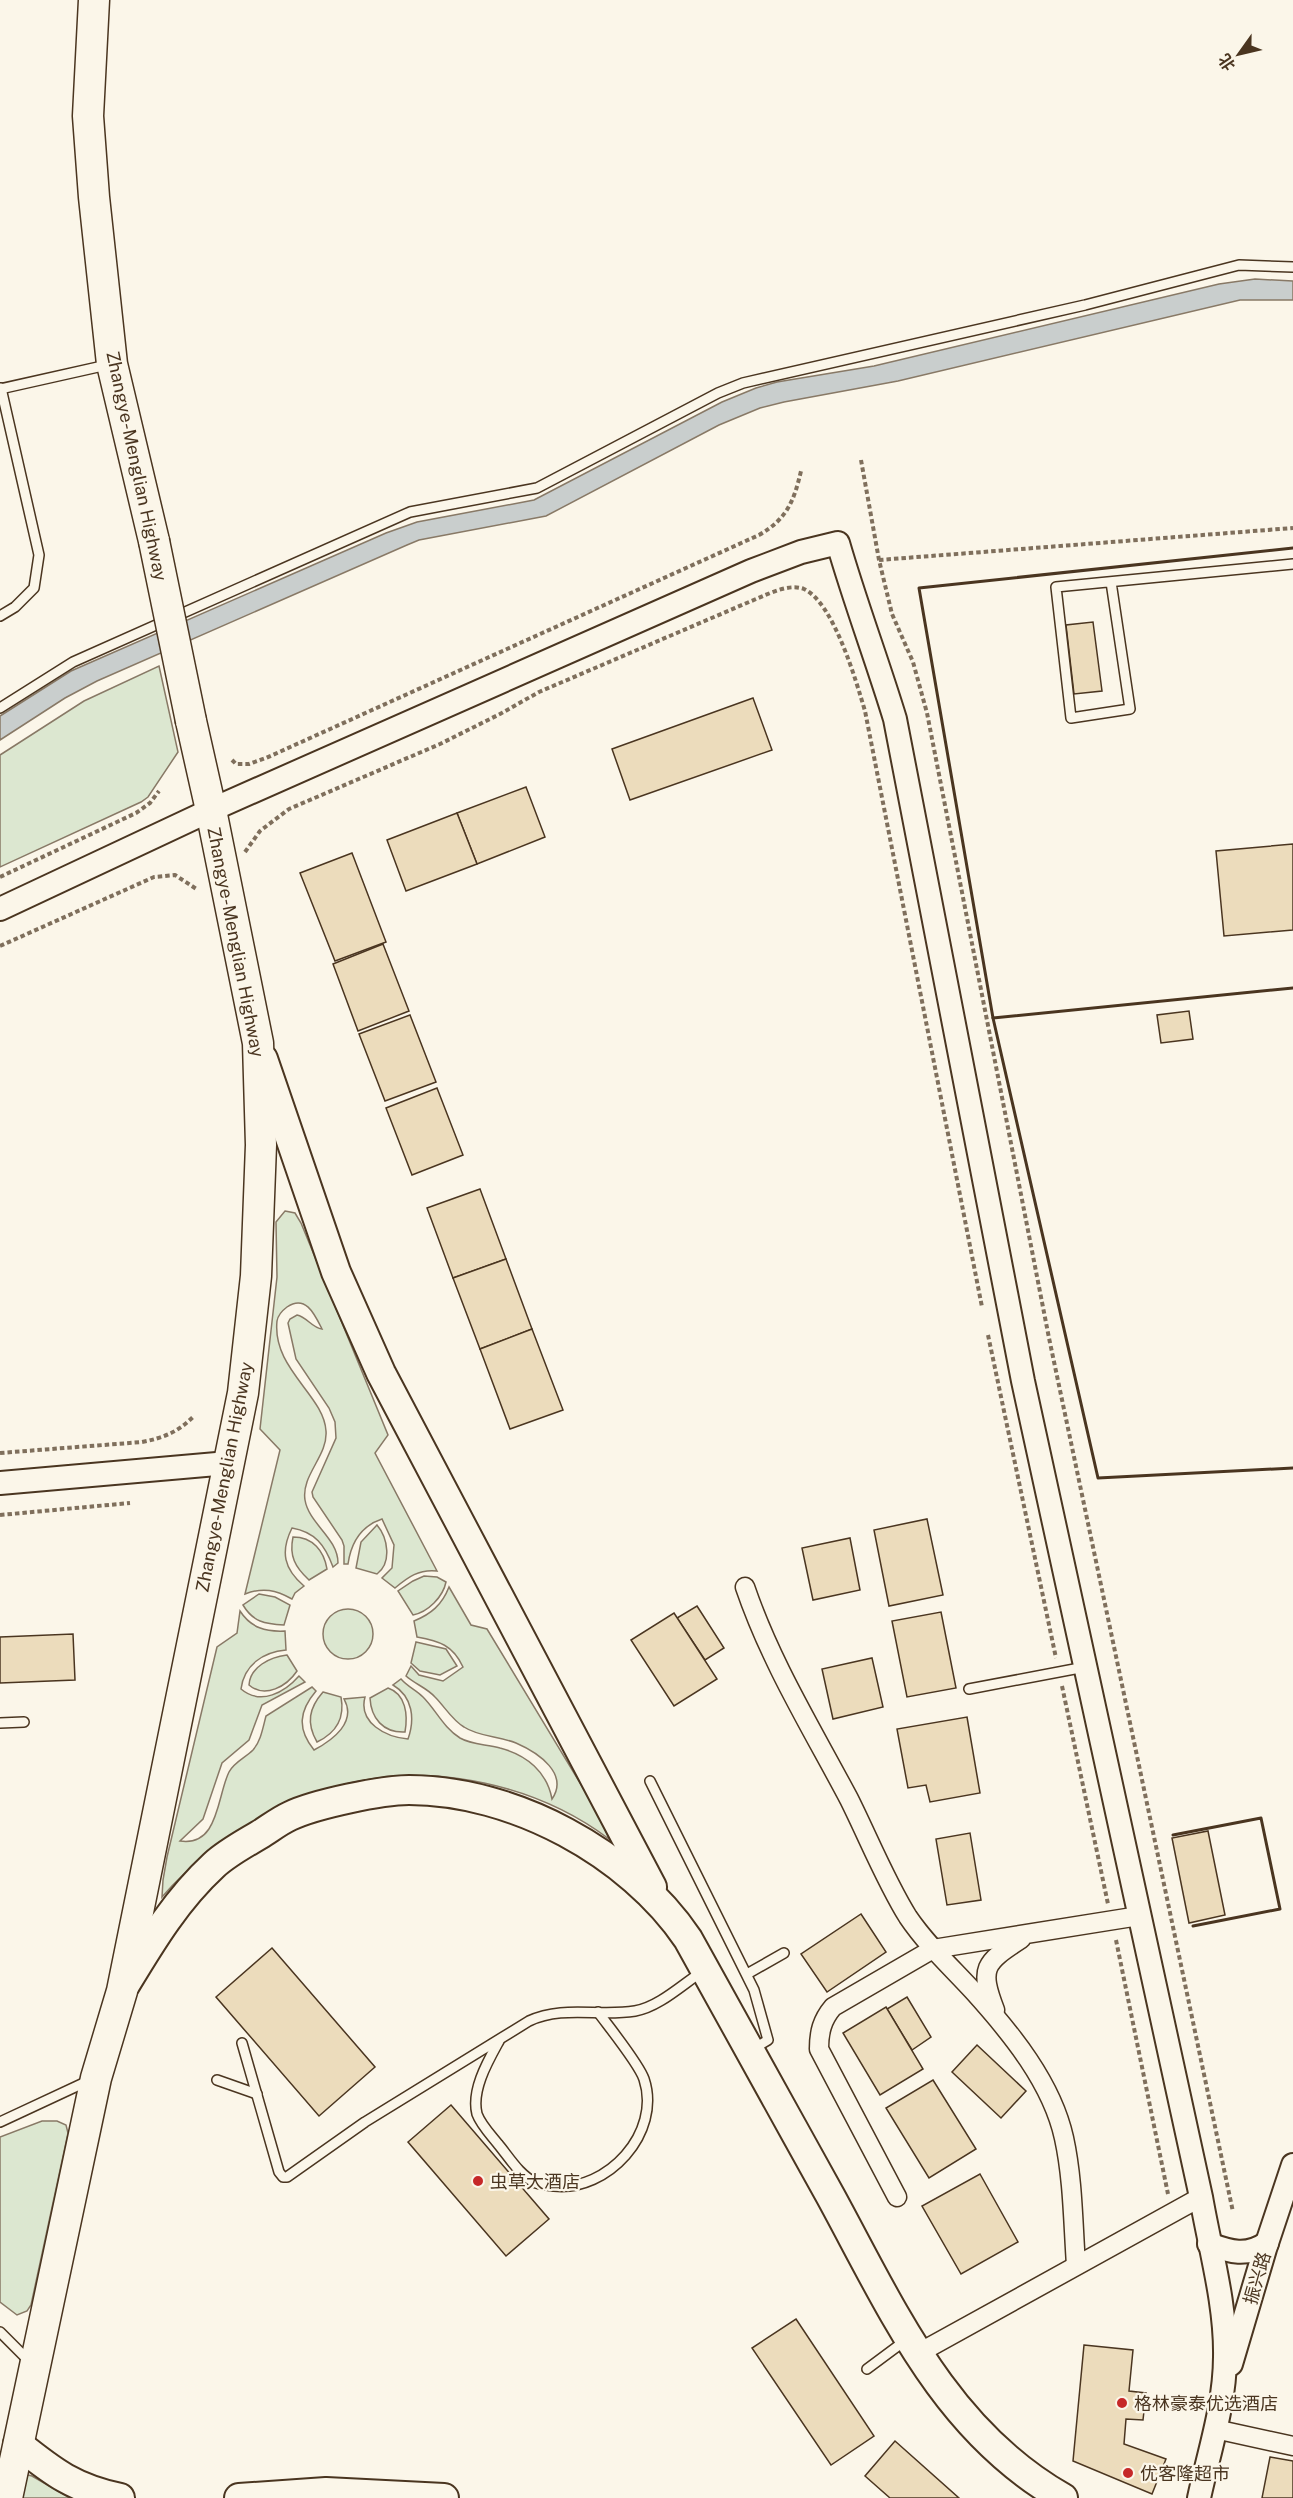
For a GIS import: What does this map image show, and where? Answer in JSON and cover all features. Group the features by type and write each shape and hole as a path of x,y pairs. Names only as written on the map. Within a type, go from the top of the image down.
{"highway":[{"name":"Zhangye-Menglian Highway","path":"7,2498 96,2078 122,1991 243,1393 256,1276 261,1145 258,1043 154,541 112,364 94,198 88,116 94,0"}],"main road":[{"path":"258,1043 336,1272 381,1373 661,1903"},
{"path":"122,1991 167,1918 215,1864 291,1816 360,1797 408,1790 470,1798 508,1807 544,1822 580,1841 639,1881 661,1903 688,1939 913,2347 946,2395 990,2445 1033,2481 1063,2498"},
{"path":"18,2444 64,2480 84,2489 120,2498"},
{"path":"238,2498 326,2492 444,2498"}],"street":[{"path":"0,909 211,810 751,571 801,552 838,543 894,719 1023,1381 1201,2197 1223,2316 1225,2357 1223,2392 1199,2498"},
{"path":"0,1483 228,1463"},
{"path":"745,1587 767,1646 848,1797 907,1915 933,1949 1000,2024 1032,2066 1057,2115 1064,2138 1070,2178 1076,2265"},
{"path":"897,2197 822,2059 819,2035 825,2016 833,2007 933,1949 1027,1936 1139,1916"},
{"path":"1000,2024 986,1986 986,1970 1003,1951 1027,1936"},
{"name":"振兴路","path":"1223,2392 1267,2243 1293,2165"},
{"path":"913,2347 1076,2265 1201,2197"},
{"path":"1209,2244 1232,2252 1246,2253 1257,2250 1267,2243"},
{"path":"1215,2429 1293,2446"}],"lane":[{"path":"0,708 73,662 410,512 537,488 718,393 743,383 1085,305 1239,265 1293,267"},
{"path":"0,616 15,607 34,588 39,555 1,388 112,364"},
{"path":"1112,582 1130,709 1071,718 1056,587 1293,564"},
{"path":"969,1689 1085,1667"},
{"path":"0,1723 24,1722"},
{"path":"650,1781 754,1989 768,2040 750,2051"},
{"path":"747,1974 784,1953"},
{"path":"242,2043 279,2172 287,2178 375,2116 540,2016 569,2012 636,2011 647,2007 705,1970"},
{"path":"500,2039 488,2061 480,2084 476,2102 477,2114 520,2172 536,2183 565,2187 582,2184 597,2179 622,2160 632,2147 647,2111 648,2093 644,2077 598,2012"},
{"path":"0,2122 96,2078"},
{"path":"217,2080 257,2094"},
{"path":"0,2332 34,2367"},
{"path":"867,2369 913,2347"}],"path":[{"path":"861,460 879,560 892,614 914,662 927,713 1049,1338 1233,2212"},
{"path":"232,760 236,764 249,764 266,758 759,535 779,521 794,499 801,471"},
{"path":"879,560 1293,528"},
{"path":"243,856 260,831 289,810 308,800 440,744 539,692 763,596 783,589 804,590 818,603 843,643 865,711 982,1307"},
{"path":"0,877 136,813 150,803 159,791"},
{"path":"0,946 154,877 175,875 198,890"},
{"path":"988,1335 1109,1908"},
{"path":"0,1453 142,1442 175,1432 193,1418"},
{"path":"0,1515 130,1503"},
{"path":"1116,1940 1168,2194"}],"green space":[{"path":"159,666 178,752 148,797 0,867 0,755 84,701"},
{"path":"285,1211 295,1213 301,1223 388,1435 375,1453 437,1571 425,1571 414,1575 395,1588 382,1578 392,1568 394,1545 382,1519 368,1526 358,1536 348,1564 344,1564 342,1540 313,1497 312,1492 336,1438 335,1422 329,1408 296,1359 288,1323 290,1319 297,1315 322,1329 309,1308 300,1303 282,1311 277,1321 278,1338 282,1353 317,1405 323,1418 326,1440 307,1482 305,1500 312,1516 329,1538 337,1554 338,1563 333,1567 323,1546 313,1536 292,1528 286,1545 286,1560 292,1573 304,1586 295,1593 292,1599 269,1590 245,1594 280,1450 260,1429 277,1277 276,1222"},
{"path":"377,1525 384,1537 387,1550 385,1564 377,1574 356,1568 361,1542"},
{"path":"293,1537 312,1542 323,1556 327,1569 309,1580 294,1561"},
{"path":"424,1576 437,1577 446,1582 442,1593 434,1603 424,1611 413,1615 398,1591"},
{"path":"449,1587 471,1625 487,1629 600,1816 609,1839 581,1820 518,1792 485,1783 451,1778 383,1777 326,1790 281,1811 207,1855 184,1874 162,1897 167,1857 217,1647 237,1633 240,1611 244,1617 260,1628 285,1631 286,1650 278,1651 256,1661 246,1673 241,1689 249,1694 264,1697 280,1692 299,1676 305,1682 262,1705 249,1740 222,1763 203,1819 180,1841 193,1841 209,1828 215,1818 229,1772 256,1746 266,1716 312,1687 316,1691 306,1706 302,1720 305,1735 314,1750 335,1736 345,1723 347,1707 344,1699 365,1697 366,1714 376,1727 391,1735 408,1739 411,1709 405,1696 393,1685 401,1679 423,1697 449,1729 460,1738 510,1751 527,1760 546,1781 552,1799 557,1781 554,1773 549,1765 534,1752 516,1743 476,1733 464,1727 432,1694 406,1676 411,1666 419,1675 443,1681 463,1667 455,1654 445,1645 417,1637 414,1621 435,1608"},
{"path":"259,1594 275,1597 290,1605 284,1625 260,1621 247,1611 243,1605"},
{"path":"348,1609 362,1613 369,1620 373,1634 369,1648 362,1655 348,1659 334,1655 327,1648 323,1634 327,1620 334,1613"},
{"path":"416,1642 446,1649 457,1666 440,1675 420,1671 411,1663"},
{"path":"287,1655 297,1671 282,1686 262,1691 249,1685 253,1673 262,1664"},
{"path":"388,1688 399,1695 402,1700 406,1719 405,1732 397,1732 385,1727 373,1712 370,1698"},
{"path":"323,1692 341,1697 342,1712 334,1729 317,1742 310,1722 312,1710"},
{"path":"42,2121 57,2121 66,2125 68,2133 31,2305 27,2311 17,2315 0,2302 0,2137"},
{"path":"28,2475 70,2498 19,2498 23,2479"}],"shaded area":[{"path":"1255,279 1293,281 1293,300 1240,300 898,381 760,408 719,425 546,516 419,540 407,545 97,681 65,698 0,740 0,716 71,671 386,533 417,522 534,500 722,402 756,388 777,382 874,366 1219,284"}],"building":[{"path":"1093,622 1102,691 1074,694 1066,625"},
{"path":"753,698 772,750 630,800 612,749"},
{"path":"526,787 545,837 477,864 457,813"},
{"path":"457,813 477,864 406,891 387,840"},
{"path":"1293,844 1293,930 1224,936 1216,851"},
{"path":"352,853 386,942 335,961 300,873"},
{"path":"383,944 409,1011 358,1031 333,964"},
{"path":"1189,1011 1193,1039 1161,1043 1157,1015"},
{"path":"410,1015 436,1082 385,1101 359,1034"},
{"path":"437,1088 463,1155 412,1175 386,1108"},
{"path":"480,1189 506,1259 453,1278 427,1208"},
{"path":"506,1259 532,1329 480,1349 453,1278"},
{"path":"532,1329 563,1410 510,1429 480,1349"},
{"path":"927,1519 943,1595 889,1606 874,1530"},
{"path":"850,1538 860,1590 813,1600 802,1548"},
{"path":"697,1606 724,1648 705,1660 677,1618"},
{"path":"941,1612 956,1688 907,1697 892,1621"},
{"path":"674,1613 717,1679 674,1706 631,1640"},
{"path":"73,1634 75,1680 0,1683 0,1637"},
{"path":"872,1658 883,1707 833,1719 822,1669"},
{"path":"967,1717 980,1793 930,1802 926,1785 908,1788 897,1729"},
{"path":"1208,1831 1225,1915 1189,1923 1172,1838"},
{"path":"970,1833 981,1900 947,1905 936,1839"},
{"path":"861,1914 886,1952 827,1992 801,1954"},
{"path":"272,1948 375,2067 319,2116 216,1997"},
{"path":"907,1997 931,2037 912,2050 887,2009"},
{"path":"886,2007 923,2069 880,2095 843,2033"},
{"path":"977,2045 1026,2091 1001,2118 952,2072"},
{"path":"933,2080 976,2149 929,2178 886,2108"},
{"name":"虫草大酒店","path":"451,2105 549,2219 506,2256 408,2142"},
{"path":"980,2174 1018,2242 961,2274 922,2206"},
{"path":"796,2319 874,2436 831,2465 752,2348"},
{"path":"1084,2345 1133,2350 1129,2391 1146,2393 1143,2420 1126,2419 1124,2444 1166,2459 1152,2494 1073,2461"},
{"path":"895,2441 959,2498 890,2498 865,2476"},
{"path":"1270,2457 1293,2461 1293,2498 1262,2498"}],"wall":[{"path":"1293,548 919,588 993,1018 1293,988"},
{"path":"993,1018 1098,1478 1293,1468"},
{"path":"1173,1835 1261,1818 1280,1909 1193,1926"}],"place":[{"name":"虫草大酒店","path":"478,2181"},
{"name":"格林豪泰优选酒店","path":"1122,2403"},
{"name":"优客隆超市","path":"1128,2473"}]}
